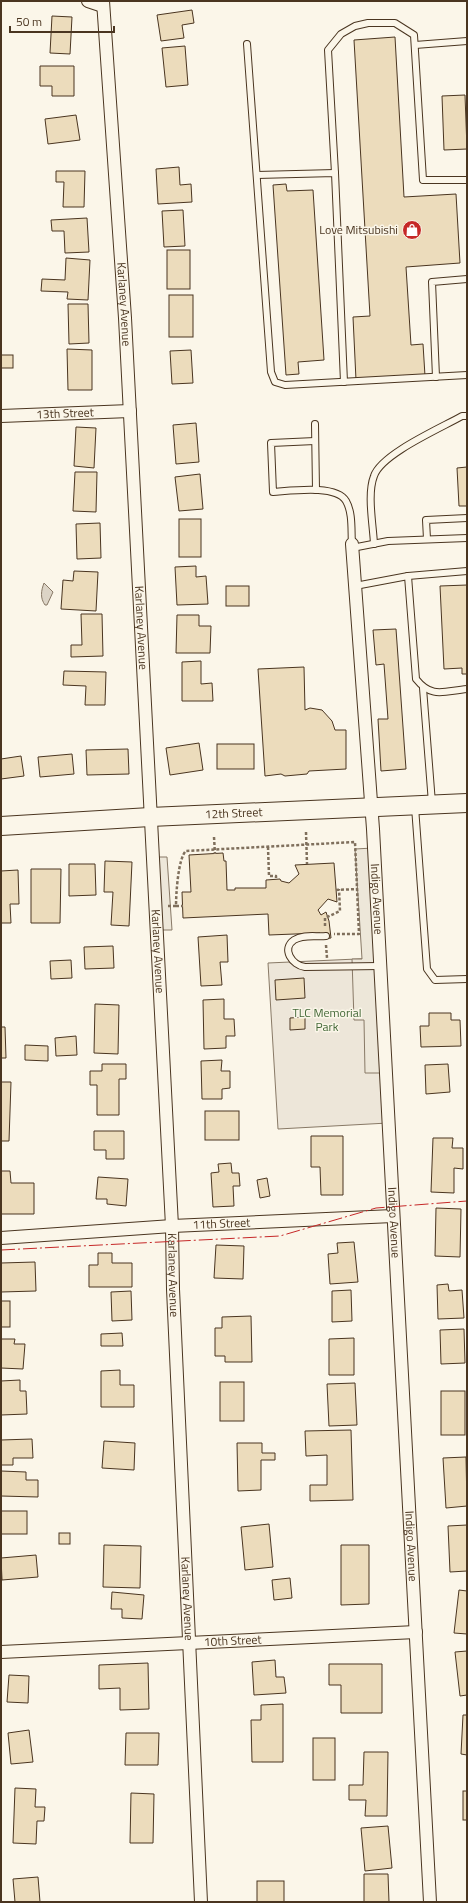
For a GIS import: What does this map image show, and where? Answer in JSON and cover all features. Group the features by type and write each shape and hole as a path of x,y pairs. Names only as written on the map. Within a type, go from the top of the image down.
{"main road":[{"name":"12th Street","path":"1,826 150,817 467,803"}],"street":[{"path":"88,1 103,4"},
{"name":"Karlaney Avenue","path":"103,4 130,411 172,1226 201,1902"},
{"name":"13th Street","path":"1,416 130,411"},
{"name":"Indigo Avenue","path":"352,546 371,808 430,1902"},
{"name":"11th Street","path":"1,1238 172,1226 394,1216"},
{"name":"10th Street","path":"1,1652 416,1632"}],"lane":[{"path":"344,382 328,50 340,34 355,26 368,23 395,24 414,35 423,180 467,180"},
{"path":"415,44 467,41"},
{"path":"247,44 271,372 275,382 285,385 467,375"},
{"path":"257,175 335,173"},
{"path":"436,377 432,282 467,279"},
{"path":"374,544 371,489 374,476 379,467 393,455 462,416 467,416"},
{"path":"315,424 316,490"},
{"path":"315,441 271,443 273,492 316,490 332,492 346,501 350,512 352,546 388,541 467,538"},
{"path":"427,539 426,520 467,518"},
{"path":"355,586 408,576 467,571"},
{"path":"408,576 415,675 423,688 423,805 427,969 435,980 467,978"},
{"path":"423,688 435,692 467,689"},
{"path":"326,936 298,938 290,944 289,956 296,965 305,967 380,966"}],"path":[{"path":"306,832 307,864"},
{"path":"214,837 215,854"},
{"path":"176,906 176,884 183,854 189,851 355,842 359,934 330,934 326,936"},
{"path":"268,847 270,876 276,876 276,880"},
{"path":"328,967 325,918 340,911 337,890 357,889"},
{"path":"155,907 183,906"}],"green space":[{"name":"TLC Memorial Park","path":"379,958 388,1123 278,1129 268,963"}],"shaded area":[{"path":"44,583 53,592 47,605 43,602 42,597"},
{"path":"373,848 386,1073 365,1073 364,1020 354,1020 352,959 362,959 355,849"},
{"path":"152,857 167,857 172,930 156,930"}],"building":[{"path":"192,10 194,23 182,25 184,38 161,41 157,15"},
{"path":"52,16 72,17 70,54 50,53"},
{"name":"Love Mitsubishi","path":"395,37 404,197 456,194 460,263 406,267 411,345 423,344 425,376 356,380 353,317 370,316 354,40"},
{"path":"185,46 188,85 166,87 162,48"},
{"path":"40,66 74,66 74,96 52,96 52,86 40,86"},
{"path":"465,95 467,149 444,150 442,96"},
{"path":"76,115 80,140 48,144 45,119"},
{"path":"179,167 180,185 191,184 192,202 158,204 156,169"},
{"path":"56,171 85,171 84,207 63,207 64,182 56,182"},
{"path":"286,184 287,191 313,190 324,360 298,362 299,374 286,375 273,185"},
{"path":"183,210 185,246 164,247 162,211"},
{"path":"87,218 89,252 65,253 64,231 52,231 51,220"},
{"path":"167,250 190,250 190,289 167,289"},
{"path":"66,258 90,260 88,300 67,299 68,292 41,291 42,279 65,280"},
{"path":"169,295 193,295 193,337 169,337"},
{"path":"68,304 88,304 89,343 69,344"},
{"path":"67,349 92,350 92,390 68,390"},
{"path":"191,350 193,383 172,384 170,351"},
{"path":"1,355 13,355 13,368 1,368"},
{"path":"196,423 199,462 176,464 173,425"},
{"path":"76,427 96,428 94,468 74,466"},
{"path":"467,467 467,506 459,506 457,468"},
{"path":"75,472 97,472 96,512 73,511"},
{"path":"200,474 203,509 179,511 175,477"},
{"path":"179,519 201,519 201,557 179,557"},
{"path":"100,523 101,558 77,559 76,524"},
{"path":"196,566 196,577 206,576 208,604 177,605 175,567"},
{"path":"74,571 98,572 96,611 61,609 63,580 73,581"},
{"path":"467,585 467,674 462,674 462,668 444,669 440,586"},
{"path":"226,586 249,586 249,606 226,606"},
{"path":"81,614 102,614 103,656 71,657 71,645 82,645"},
{"path":"177,615 199,615 199,626 211,626 210,653 176,653"},
{"path":"396,629 406,769 381,771 378,719 388,719 384,664 376,665 373,630"},
{"path":"201,661 201,684 212,683 213,701 182,701 182,662"},
{"path":"304,667 305,710 310,708 322,710 332,721 335,730 346,730 346,769 309,771 307,774 285,776 281,774 265,776 258,669"},
{"path":"64,671 106,672 105,705 85,705 86,686 63,685"},
{"path":"199,743 203,770 170,775 166,748"},
{"path":"217,744 254,744 254,769 217,769"},
{"path":"128,749 129,774 87,775 86,750"},
{"path":"72,754 74,774 40,777 38,757"},
{"path":"21,756 24,776 1,779 1,759"},
{"path":"223,853 224,861 226,861 227,890 235,890 235,888 266,888 266,880 280,879 281,881 289,883 299,874 295,865 334,863 337,902 328,899 318,910 321,915 326,912 329,921 331,938 321,939 320,933 269,935 268,914 183,918 182,892 191,892 189,855"},
{"path":"105,861 132,862 129,926 111,925 113,892 104,892"},
{"path":"69,864 95,864 96,895 69,896"},
{"path":"31,869 61,869 60,923 31,923"},
{"path":"18,870 19,904 10,904 11,923 1,923 1,871"},
{"path":"227,935 228,962 220,962 222,985 201,986 198,937"},
{"path":"113,946 114,968 85,969 84,947"},
{"path":"71,960 72,978 51,979 50,961"},
{"path":"304,978 305,998 276,1000 275,980"},
{"path":"224,999 224,1019 234,1019 235,1036 226,1036 226,1048 204,1049 203,1000"},
{"path":"95,1004 119,1005 118,1054 94,1053"},
{"path":"429,1013 451,1013 451,1020 460,1020 461,1046 421,1047 420,1026 429,1026"},
{"path":"305,1017 305,1029 290,1030 290,1018"},
{"path":"1,1027 5,1027 6,1058 1,1058"},
{"path":"76,1036 77,1055 56,1056 55,1038"},
{"path":"25,1045 48,1046 48,1061 25,1060"},
{"path":"222,1060 221,1071 230,1071 230,1088 222,1089 222,1099 202,1099 201,1061"},
{"path":"102,1064 126,1064 126,1079 119,1079 119,1115 97,1115 97,1085 90,1085 90,1071 102,1071"},
{"path":"448,1064 450,1092 426,1094 425,1065"},
{"path":"1,1082 11,1082 9,1141 1,1141"},
{"path":"205,1111 239,1111 239,1140 205,1140"},
{"path":"94,1131 124,1131 124,1159 106,1159 106,1150 94,1150"},
{"path":"311,1136 343,1136 343,1195 321,1195 320,1167 311,1167"},
{"path":"433,1138 453,1138 452,1148 463,1148 463,1169 454,1168 454,1193 431,1192"},
{"path":"231,1163 232,1173 239,1173 240,1186 233,1186 234,1206 213,1207 211,1173 219,1172 218,1164"},
{"path":"1,1171 10,1171 11,1183 34,1183 34,1214 1,1214"},
{"path":"98,1177 128,1179 126,1206 107,1204 107,1199 96,1199"},
{"path":"267,1178 270,1196 260,1198 257,1180"},
{"path":"436,1208 461,1209 460,1257 435,1256"},
{"path":"354,1242 358,1282 330,1284 328,1254 338,1253 337,1243"},
{"path":"216,1245 244,1246 243,1279 214,1278"},
{"path":"98,1253 112,1253 112,1263 132,1263 132,1287 89,1287 89,1265 98,1265"},
{"path":"35,1262 36,1291 1,1292 1,1263"},
{"path":"448,1284 449,1291 462,1290 464,1318 438,1319 437,1285"},
{"path":"351,1290 352,1321 332,1322 332,1291"},
{"path":"131,1291 132,1320 112,1321 111,1292"},
{"path":"1,1301 10,1301 10,1327 1,1327"},
{"path":"251,1316 252,1362 225,1362 225,1356 215,1356 215,1328 222,1328 222,1317"},
{"path":"464,1329 465,1363 441,1364 440,1330"},
{"path":"122,1333 123,1346 101,1346 101,1334"},
{"path":"354,1338 354,1375 329,1375 329,1339"},
{"path":"1,1339 15,1339 14,1344 25,1344 23,1369 1,1368"},
{"path":"120,1370 120,1385 134,1385 134,1407 101,1407 101,1371"},
{"path":"20,1380 20,1391 26,1391 27,1414 1,1415 1,1381"},
{"path":"220,1382 244,1382 244,1421 220,1421"},
{"path":"355,1383 357,1425 329,1426 327,1384"},
{"path":"441,1391 465,1391 465,1435 441,1435"},
{"path":"351,1430 353,1500 310,1501 310,1485 327,1485 327,1455 306,1456 305,1431"},
{"path":"32,1439 33,1458 13,1458 13,1465 1,1465 1,1440"},
{"path":"104,1441 135,1443 134,1470 102,1468"},
{"path":"237,1443 262,1443 262,1453 275,1453 275,1460 261,1460 261,1490 238,1491"},
{"path":"466,1457 467,1506 446,1508 443,1458"},
{"path":"1,1471 26,1472 26,1480 38,1480 38,1497 1,1496"},
{"path":"1,1511 27,1511 27,1534 1,1534"},
{"path":"269,1524 273,1567 245,1570 241,1527"},
{"path":"467,1525 467,1571 450,1572 448,1526"},
{"path":"59,1533 70,1533 70,1544 59,1544"},
{"path":"104,1545 141,1546 140,1588 103,1587"},
{"path":"341,1545 369,1545 369,1604 341,1605"},
{"path":"36,1555 38,1577 2,1580 1,1558"},
{"path":"290,1578 292,1598 274,1600 272,1580"},
{"path":"459,1590 467,1591 467,1634 454,1633"},
{"path":"112,1592 144,1595 142,1619 122,1618 122,1609 111,1609"},
{"path":"467,1651 467,1695 460,1696 455,1652"},
{"path":"275,1660 276,1677 284,1677 286,1693 254,1695 252,1662"},
{"path":"148,1663 149,1709 120,1710 120,1688 99,1689 99,1665"},
{"path":"329,1664 382,1664 382,1713 341,1713 341,1685 329,1685"},
{"path":"9,1675 29,1676 28,1703 7,1702"},
{"path":"283,1704 283,1762 252,1762 251,1720 261,1720 261,1705"},
{"path":"463,1715 467,1715 467,1755 461,1754"},
{"path":"29,1730 33,1762 11,1764 8,1733"},
{"path":"126,1733 159,1733 158,1765 125,1765"},
{"path":"313,1738 335,1738 335,1780 313,1780"},
{"path":"364,1752 388,1752 387,1816 365,1816 366,1800 349,1800 349,1785 363,1785"},
{"path":"15,1788 36,1789 35,1807 45,1807 44,1821 37,1821 36,1844 13,1843"},
{"path":"463,1791 467,1791 467,1820 463,1820"},
{"path":"131,1793 154,1794 153,1843 130,1843"},
{"path":"388,1826 392,1868 365,1871 361,1828"},
{"path":"364,1874 388,1874 389,1902 364,1902"},
{"path":"38,1877 40,1902 15,1902 13,1879"},
{"path":"257,1881 284,1881 284,1902 257,1902"}],"power":[{"path":"1,1250 280,1236 376,1208 467,1201"}],"place":[{"name":"Love Mitsubishi","path":"412,230"}]}
